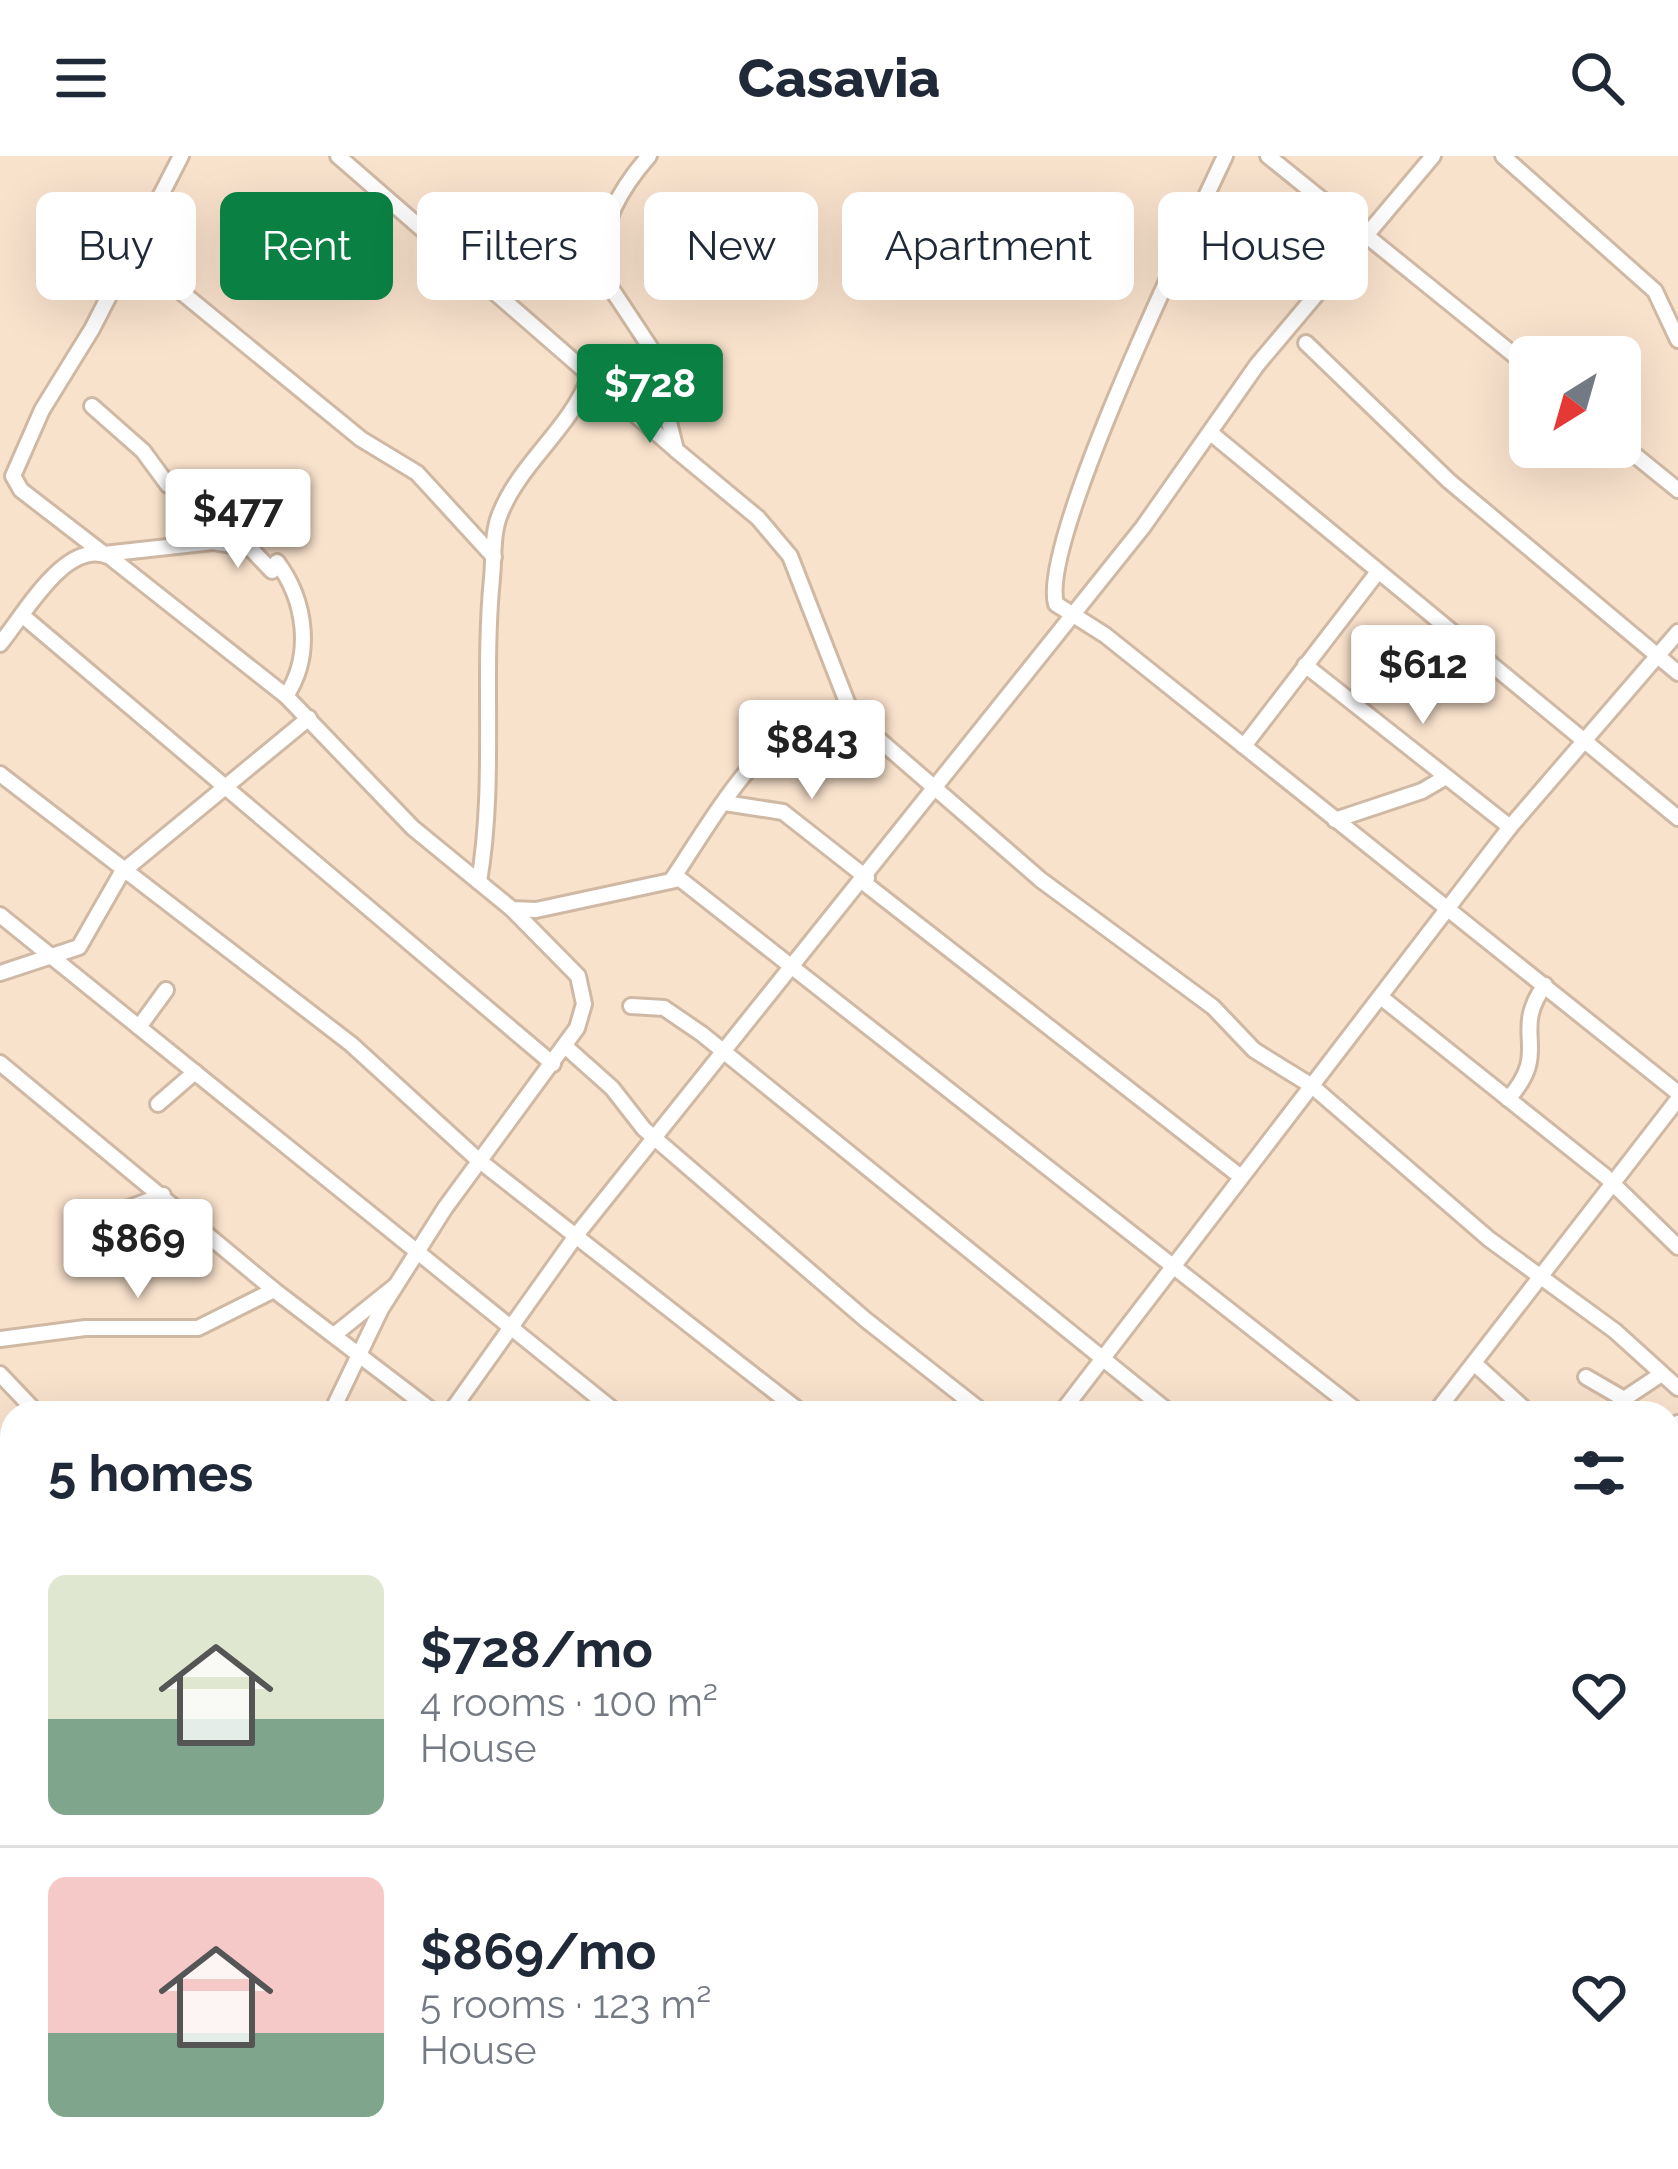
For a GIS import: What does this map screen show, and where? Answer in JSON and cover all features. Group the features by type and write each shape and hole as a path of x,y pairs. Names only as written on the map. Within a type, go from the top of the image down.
{"street":[{"path":"181,156 92,329 42,410 13,476 21,490 286,695 413,828 512,909 583,985 582,1016 566,1047 476,1158 358,1353 336,1401"},
{"path":"338,156 758,518 790,556 852,715"},
{"path":"649,156 616,195 602,265 608,284 650,347 676,450"},
{"path":"1225,156 1131,360 1057,561 1054,596 1069,616 1105,635 1678,1096 1445,1401"},
{"path":"1268,156 1509,351"},
{"path":"459,1401 578,1233 939,787 1212,434 1257,365 1433,156"},
{"path":"1503,156 1655,291 1678,340"},
{"path":"191,300 361,439 417,473 494,557"},
{"path":"1306,344 1449,481 1678,673"},
{"path":"479,882 490,800 487,630 500,513 568,422 590,376"},
{"path":"92,406 143,451 168,485 189,485 272,571"},
{"path":"1212,434 1678,818"},
{"path":"1641,459 1678,490"},
{"path":"0,644 77,556 213,542 250,548 272,571"},
{"path":"272,571 277,562 300,606 301,672 286,695"},
{"path":"1244,746 1377,573"},
{"path":"23,616 553,1064"},
{"path":"1071,1401 1510,827 1678,632"},
{"path":"1305,665 1510,827"},
{"path":"512,909 536,910 673,878 766,749 811,712 833,708 852,715 1041,880 1213,1007 1269,1061 1312,1086 1489,1239 1615,1331 1678,1388"},
{"path":"0,973 80,946 122,872 310,718"},
{"path":"0,774 351,1044 476,1158 578,1233 787,1401"},
{"path":"1335,820 1422,791 1446,777"},
{"path":"725,803 783,812 1240,1178"},
{"path":"673,878 1345,1401"},
{"path":"0,915 416,1256 602,1401"},
{"path":"1508,1099 1530,1074 1533,1056 1526,1021 1545,985"},
{"path":"139,1027 166,990"},
{"path":"1382,998 1613,1184 1678,1247"},
{"path":"631,1006 664,1008 726,1053 1155,1401"},
{"path":"566,1047 657,1139 866,1320 969,1401"},
{"path":"0,1063 274,1290 420,1401"},
{"path":"158,1104 195,1072"},
{"path":"127,1209 163,1195"},
{"path":"334,1335 374,1298 399,1284"},
{"path":"0,1339 85,1328 198,1328 274,1290"},
{"path":"1475,1364 1516,1401"},
{"path":"0,1374 26,1401"},
{"path":"1586,1377 1624,1400 1660,1375"}]}
